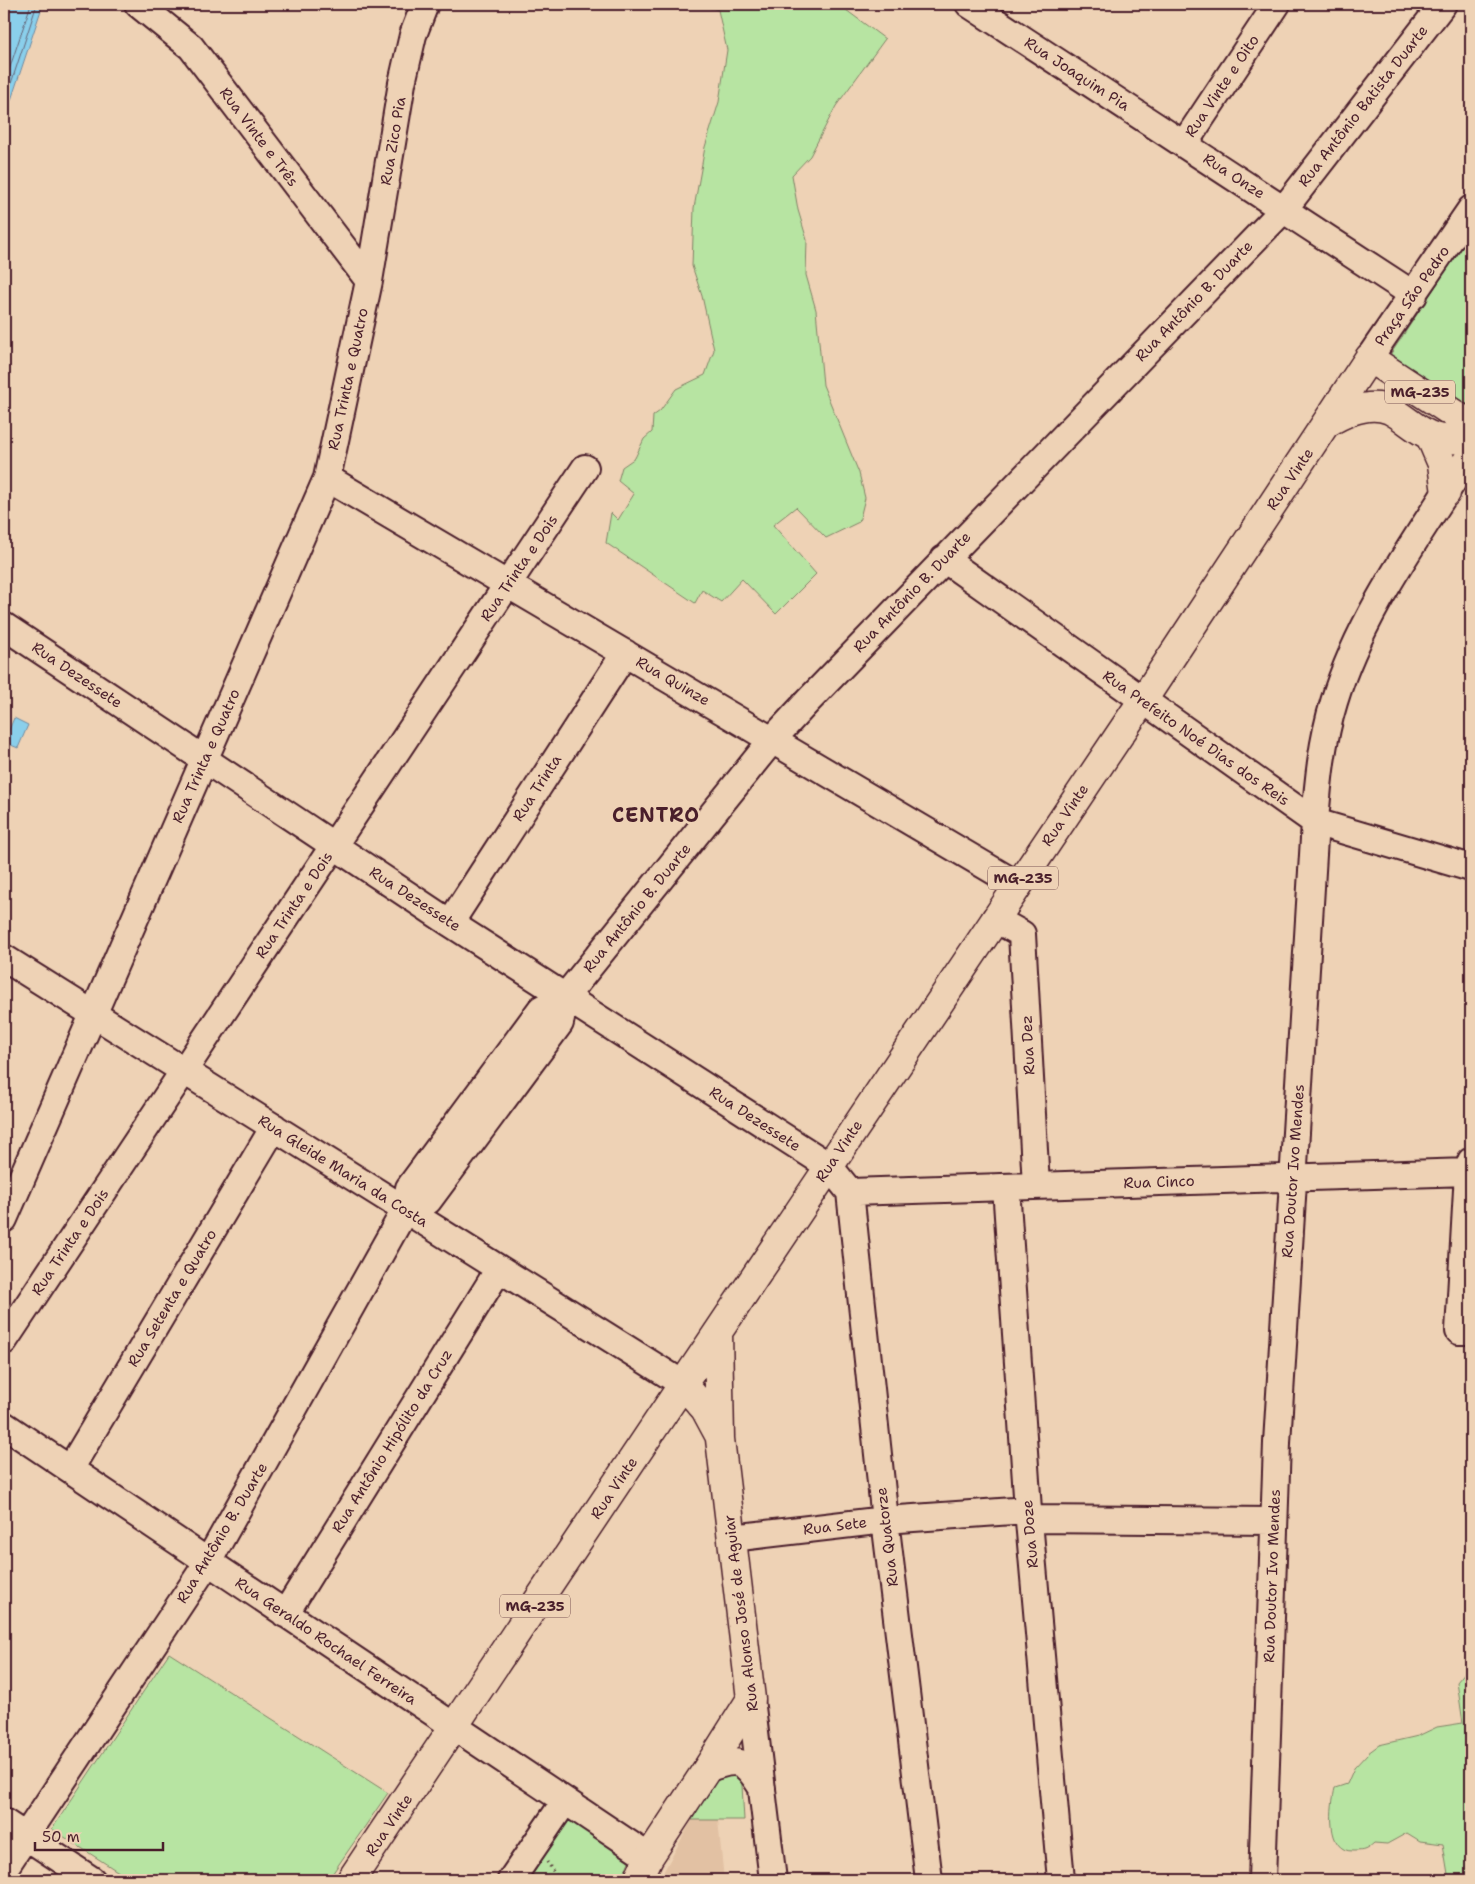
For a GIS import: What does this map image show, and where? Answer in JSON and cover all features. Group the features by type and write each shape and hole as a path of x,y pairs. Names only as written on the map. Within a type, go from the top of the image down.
{"main road":[{"name":"MG-235","path":"1328,423 1369,358 1471,425"},
{"path":"1369,358 1375,385 1442,464 1446,493"},
{"path":"1409,423 1426,396"},
{"name":"MG-235","path":"1328,423 1341,414 1356,409 1372,407 1409,423 1457,440 1471,437"},
{"name":"Rua Vinte","path":"351,1880 1328,423"},
{"path":"718,1332 720,1439"},
{"path":"682,1384 705,1409 714,1423 720,1439"},
{"name":"Rua Alonso José de Aguiar","path":"720,1439 750,1698"},
{"path":"643,1869 750,1698"}],"street":[{"name":"Rua Vinte e Três","path":"138,4 191,47 369,281"},
{"name":"Rua Zico Pia","path":"369,281 402,83 413,35 425,4"},
{"name":"Rua Joaquim Pia","path":"969,4 1184,144"},
{"name":"Rua Vinte e Oito","path":"1184,144 1277,4"},
{"name":"Rua Antônio Batista Duarte","path":"1284,209 1443,4"},
{"name":"Rua Onze","path":"1184,144 1414,294"},
{"name":"Rua Antônio B. Duarte","path":"4,1869 208,1562 405,1210 428,1201 560,1022 565,997 772,740 808,700 1284,209"},
{"name":"Praça São Pedro","path":"1369,358 1471,209"},
{"name":"Rua Trinta e Quatro","path":"4,1219 327,478 369,281"},
{"name":"Rua Doutor Ivo Mendes","path":"1262,1880 1277,1443 1320,761 1334,701 1355,644 1384,591 1471,453"},
{"name":"Rua Trinta e Dois","path":"4,1341 585,468"},
{"name":"Rua Quinze","path":"327,478 1018,885"},
{"name":"Rua Prefeito Noé Dias dos Reis","path":"944,560 1315,822 1471,868"},
{"name":"Rua Dezessete","path":"4,626 450,923 829,1166 850,1192"},
{"name":"Rua Trinta","path":"450,923 625,654"},
{"name":"Rua Dez","path":"995,919 1022,934 1036,1186"},
{"name":"Rua Gleide Maria da Costa","path":"4,958 682,1384"},
{"name":"Rua Setenta e Quatro","path":"70,1470 274,1127"},
{"name":"Rua Cinco","path":"850,1192 1293,1178 1470,1167"},
{"path":"1465,1331 1470,1167"},
{"name":"Rua Doze","path":"1006,1187 1028,1515 1061,1880"},
{"name":"Rua Quatorze","path":"850,1192 885,1520 929,1880"},
{"name":"Rua Antônio Hipólito da Cruz","path":"285,1614 499,1269"},
{"name":"Rua Geraldo Rochael Ferreira","path":"4,1425 565,1801 643,1869"},
{"name":"Rua Sete","path":"732,1538 885,1520 1028,1515 1274,1521"},
{"name":"Rua Alonso José de Aguiar","path":"750,1698 773,1880"},
{"name":"Rua Alonso José de Aguiar","path":"707,1769 725,1762 744,1764 752,1771 762,1788"},
{"path":"511,1880 565,1801"},
{"path":"4,1822 92,1880"}],"path":[{"path":"545,1859 559,1880"}],"shaded area":[{"path":"692,1820 718,1820 724,1880 659,1880"}],"green space":[{"path":"698,4 838,4 885,39 836,106 810,156 792,175 798,210 807,240 806,275 816,310 823,385 859,473 865,498 859,522 826,538 796,507 773,525 816,574 776,614 742,579 721,602 702,590 695,603 606,543 611,513 618,520 634,494 618,481 622,467 635,458 644,439 652,432 653,416 660,411 676,389 705,375 714,350 702,296 692,266 694,208 705,147 719,102 727,50 718,10"},
{"path":"1471,233 1471,407 1390,355"},
{"path":"169,1653 388,1793 328,1880 131,1880 52,1829"},
{"path":"1471,1665 1471,1880 1449,1880 1443,1844 1420,1841 1407,1833 1387,1844 1374,1843 1363,1850 1353,1851 1344,1849 1338,1844 1332,1826 1332,1805 1335,1788 1347,1784 1354,1768 1368,1753 1379,1745 1418,1736 1437,1727 1463,1723 1457,1682"},
{"path":"722,1768 741,1768 744,1820 692,1820"},
{"path":"569,1818 631,1857 621,1880 529,1880"}],"water":[{"path":"11,4 43,4 4,121 4,15"},
{"path":"14,718 28,725 18,748 4,742"}],"district":[{"name":"CENTRO","path":"656,815"}]}
